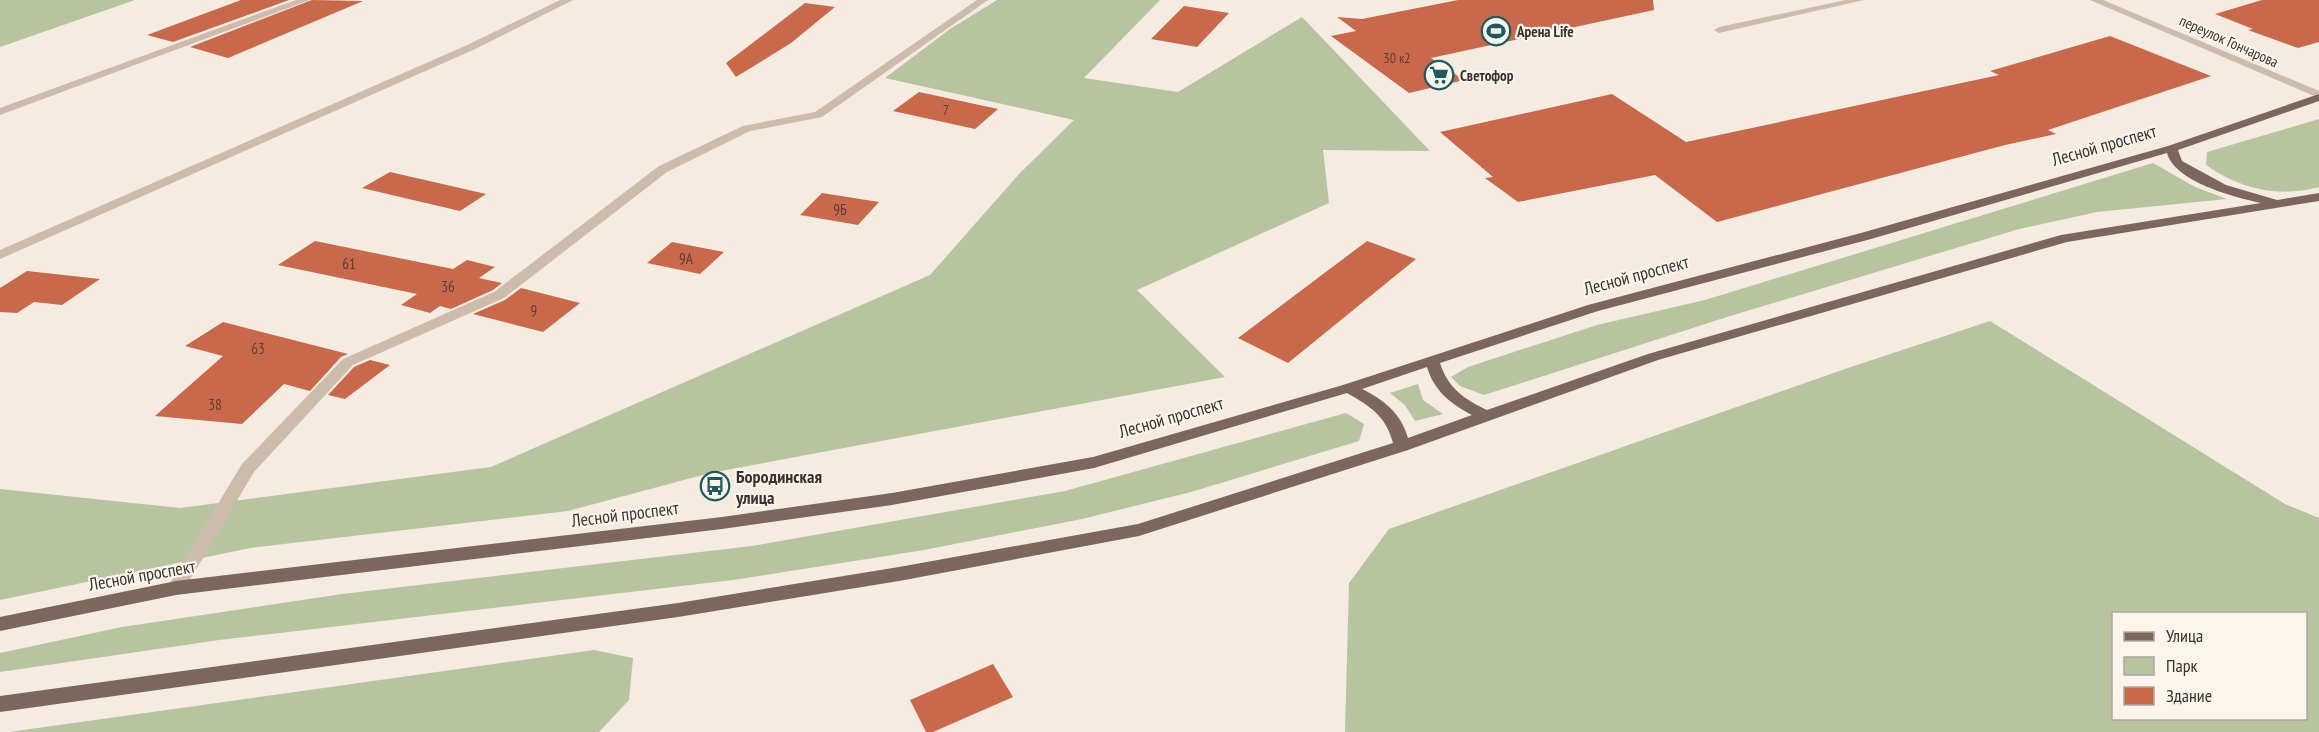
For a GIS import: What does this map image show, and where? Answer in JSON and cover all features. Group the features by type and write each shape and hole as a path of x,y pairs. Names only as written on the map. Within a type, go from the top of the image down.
{"main road":[{"name":"Лесной проспект","path":"0,624 177,588 722,523 892,499 1094,462 1348,388 1593,308 1866,236 2172,148 2319,96"},
{"path":"2172,148 2176,163 2201,181 2241,195 2285,203"},
{"path":"0,704 678,610 911,572 1139,530 1402,446 1653,357 2066,238 2319,197"},
{"path":"1432,360 1437,381 1456,401 1486,416"},
{"path":"1348,388 1377,403 1397,424 1402,446"}],"street":[{"path":"0,112 305,0"},
{"path":"0,255 469,48 568,0"},
{"path":"177,588 248,468 348,362 499,295 663,169 747,128 818,116 983,0"},
{"path":"1719,30 1859,0"},
{"name":"переулок Гончарова","path":"2095,0 2319,96"}],"green space":[{"path":"0,0 135,0 0,47"},
{"path":"997,0 1160,0 1084,78 1178,92 1302,17 1430,151 1323,150 1329,203 1137,290 1225,377 710,473 568,511 250,548 0,600 0,489 180,508 491,467 930,275 1020,173 1074,120 885,78 950,29"},
{"path":"2319,119 2319,187 2289,192 2260,189 2232,180 2206,165 2207,152"},
{"path":"2153,163 2195,187 2227,199 2097,212 2019,229 1727,317 1484,395 1460,386 1451,377 1468,367 1597,325 1705,300"},
{"path":"1990,321 2285,504 2319,518 2319,732 1345,732 1349,583 1389,529 1845,369"},
{"path":"1418,384 1423,400 1443,414 1415,421 1405,405 1390,393"},
{"path":"1346,413 1364,424 1359,441 1191,492 1082,519 924,550 733,580 219,640 0,672 0,653 122,627 342,594 752,546 1065,491"},
{"path":"594,650 633,658 629,700 599,732 9,732"}],"building":[{"path":"241,0 289,0 173,42 147,35"},
{"path":"312,0 363,1 228,58 190,47"},
{"path":"1458,0 1653,0 1654,10 1431,58 1464,80 1409,93 1331,36 1356,31 1337,17 1362,19"},
{"path":"2262,0 2319,0 2319,42 2298,48 2248,30 2253,29 2215,14"},
{"path":"805,3 835,7 791,43 736,77 726,63"},
{"path":"1184,6 1229,13 1197,47 1151,39"},
{"path":"2110,36 2211,76 2048,130 2056,134 2005,145 1717,222 1655,175 1518,202 1485,178 1493,177 1440,132 1612,94 1686,142 1999,75 1990,71"},
{"path":"919,92 998,109 975,129 893,111"},
{"path":"390,172 486,194 460,211 362,188"},
{"path":"822,193 879,202 858,225 800,215"},
{"path":"315,241 453,269 467,260 495,267 479,278 502,283 493,290 451,309 440,306 430,313 401,305 417,294 278,265"},
{"path":"1367,241 1416,259 1288,363 1238,338"},
{"path":"672,242 724,252 700,274 647,263"},
{"path":"27,271 100,279 62,305 34,302 17,313 0,312 0,288"},
{"path":"521,288 580,303 543,332 473,314 505,300"},
{"path":"223,322 348,354 341,357 310,391 284,384 242,424 155,416 223,356 185,346"},
{"path":"370,360 390,365 345,399 328,395 354,367"},
{"path":"993,664 1013,697 933,732 926,732 910,700"}],"place":[{"name":"Арена Life","path":"1496,31"},
{"name":"Светофор","path":"1439,75"},
{"name":"Бородинская улица","path":"715,486"}]}
